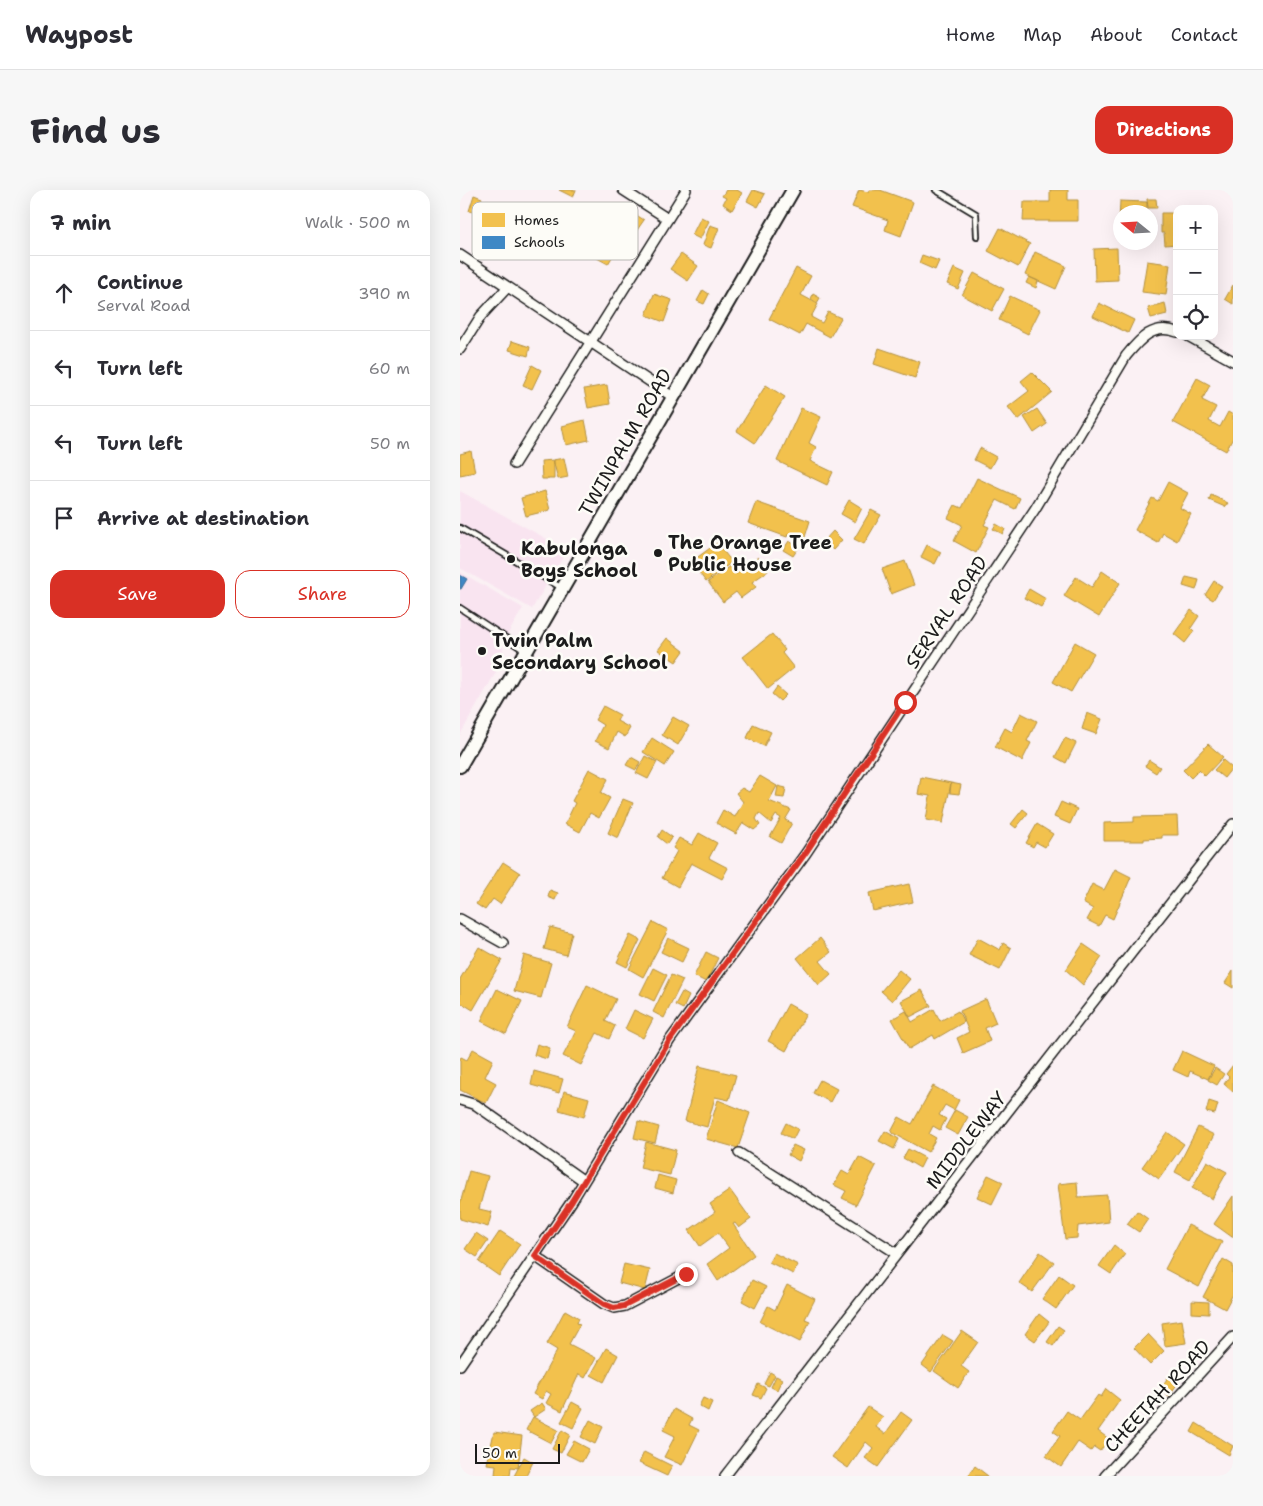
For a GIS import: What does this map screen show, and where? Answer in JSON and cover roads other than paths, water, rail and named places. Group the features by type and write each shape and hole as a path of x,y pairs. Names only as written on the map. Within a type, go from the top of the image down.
{"main road":[{"name":"TWINPALM ROAD","path":"460,766 528,652 793,190"}],"street":[{"path":"623,190 668,219"},
{"path":"514,464 686,190"},
{"path":"460,255 673,397"},
{"path":"460,349 464,334 507,288"},
{"name":"SERVAL ROAD","path":"460,1365 584,1181 670,1040 806,852 1035,509 1126,356 1142,336 1158,329 1173,331"},
{"path":"1195,340 1233,361"},
{"name":"MIDDLEWAY","path":"725,1476 896,1253 949,1190 1233,824"},
{"path":"460,919 503,943"},
{"path":"460,1100 476,1106 584,1181"},
{"path":"739,1153 896,1253"},
{"path":"535,1256 604,1304 614,1308 624,1306 686,1274"},
{"name":"CHEETAH ROAD","path":"1105,1476 1233,1337"}],"lane":[{"path":"936,190 976,214 977,236"},
{"path":"460,528 563,588"},
{"path":"460,608 528,652"}],"place":[{"name":"The Orange Tree Public House","path":"658,553"},
{"name":"Kabulonga Boys School","path":"511,559"},
{"name":"Twin Palm Secondary School","path":"482,651"}]}
